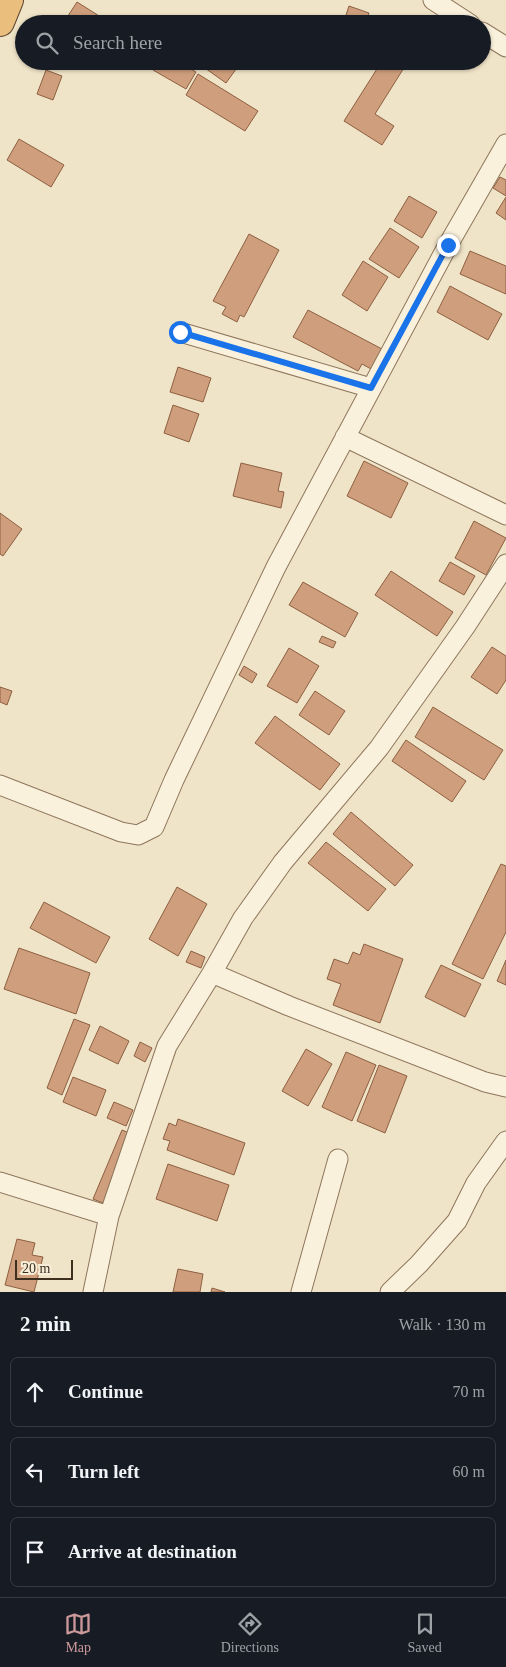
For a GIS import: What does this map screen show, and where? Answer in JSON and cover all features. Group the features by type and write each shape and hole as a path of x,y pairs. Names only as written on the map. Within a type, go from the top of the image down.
{"highway":[{"path":"0,22 9,0"}],"street":[{"path":"433,0 456,15"},
{"path":"491,38 506,47"},
{"path":"0,785 121,832 138,835 154,827 174,780 276,567 448,245 506,144"},
{"path":"180,332 371,388"},
{"path":"345,437 506,515"},
{"path":"93,1292 109,1216 167,1046 243,918 283,862 379,748 465,627 506,564"},
{"path":"212,973 308,1014 485,1082 506,1087"},
{"path":"390,1292 419,1264 457,1221 476,1183 506,1141"},
{"path":"301,1292 338,1159"},
{"path":"0,1182 109,1216"}],"building":[{"path":"77,2 98,15 69,15"},
{"path":"349,6 369,13 368,15 346,15"},
{"path":"46,70 62,76 53,100 37,94"},
{"path":"153,70 193,70 196,72 186,89"},
{"path":"208,70 235,70 226,83"},
{"path":"376,70 403,70 375,114 394,126 382,145 344,121"},
{"path":"198,74 258,111 245,131 186,95"},
{"path":"19,139 64,165 51,187 7,160"},
{"path":"500,177 506,180 506,196 493,188"},
{"path":"409,196 437,212 422,238 394,221"},
{"path":"506,197 506,220 496,213"},
{"path":"390,228 419,247 399,278 369,259"},
{"path":"249,234 279,250 244,317 240,315 237,322 222,314 226,307 213,301"},
{"path":"470,251 506,266 506,294 460,274"},
{"path":"363,261 388,277 367,311 342,295"},
{"path":"450,286 502,314 488,340 437,312"},
{"path":"308,310 382,349 371,369 362,364 358,371 293,337"},
{"path":"178,367 211,378 203,402 170,392"},
{"path":"173,405 199,414 189,442 164,433"},
{"path":"364,461 408,483 391,518 347,496"},
{"path":"241,463 282,473 278,491 284,492 281,508 233,496"},
{"path":"0,513 22,529 3,556 0,554"},
{"path":"474,521 506,538 486,575 455,558"},
{"path":"450,562 475,576 464,595 439,581"},
{"path":"391,571 453,612 437,636 375,595"},
{"path":"303,582 358,613 345,637 289,605"},
{"path":"322,636 336,642 333,648 319,642"},
{"path":"492,647 506,656 506,680 497,694 471,677"},
{"path":"289,648 319,666 297,703 267,686"},
{"path":"244,666 257,674 252,683 239,675"},
{"path":"0,687 12,691 7,705 0,702"},
{"path":"315,691 345,711 329,735 299,715"},
{"path":"433,707 503,750 484,780 415,737"},
{"path":"275,716 340,764 320,790 255,743"},
{"path":"406,740 466,781 452,802 392,761"},
{"path":"351,812 413,865 395,886 333,834"},
{"path":"326,842 386,889 368,911 308,863"},
{"path":"501,864 506,866 506,932 483,979 452,964"},
{"path":"177,887 207,904 178,956 149,939"},
{"path":"44,902 110,937 96,963 30,928"},
{"path":"364,944 403,959 380,1023 333,1005 341,984 327,979 334,959 348,964 353,952 360,955"},
{"path":"19,948 90,973 76,1014 4,989"},
{"path":"191,951 205,957 201,968 186,962"},
{"path":"506,960 506,985 497,981"},
{"path":"441,965 481,984 465,1017 425,997"},
{"path":"74,1019 90,1025 62,1095 47,1088"},
{"path":"100,1026 129,1041 118,1064 89,1050"},
{"path":"140,1042 152,1048 145,1062 134,1056"},
{"path":"306,1049 332,1064 308,1106 282,1091"},
{"path":"346,1052 376,1065 352,1121 322,1107"},
{"path":"379,1065 407,1076 385,1133 357,1121"},
{"path":"73,1077 106,1090 96,1116 63,1102"},
{"path":"114,1102 133,1110 126,1126 107,1118"},
{"path":"178,1119 245,1143 234,1175 167,1150 170,1141 163,1139 169,1123 176,1126"},
{"path":"122,1130 132,1134 103,1203 93,1199"},
{"path":"168,1164 229,1185 217,1221 156,1199"},
{"path":"17,1239 35,1243 32,1255 43,1257 34,1292 5,1285"},
{"path":"178,1269 203,1274 200,1292 173,1292"},
{"path":"212,1288 225,1292 211,1292"}],"route":[{"path":"180,332 371,388 448,245"}]}
